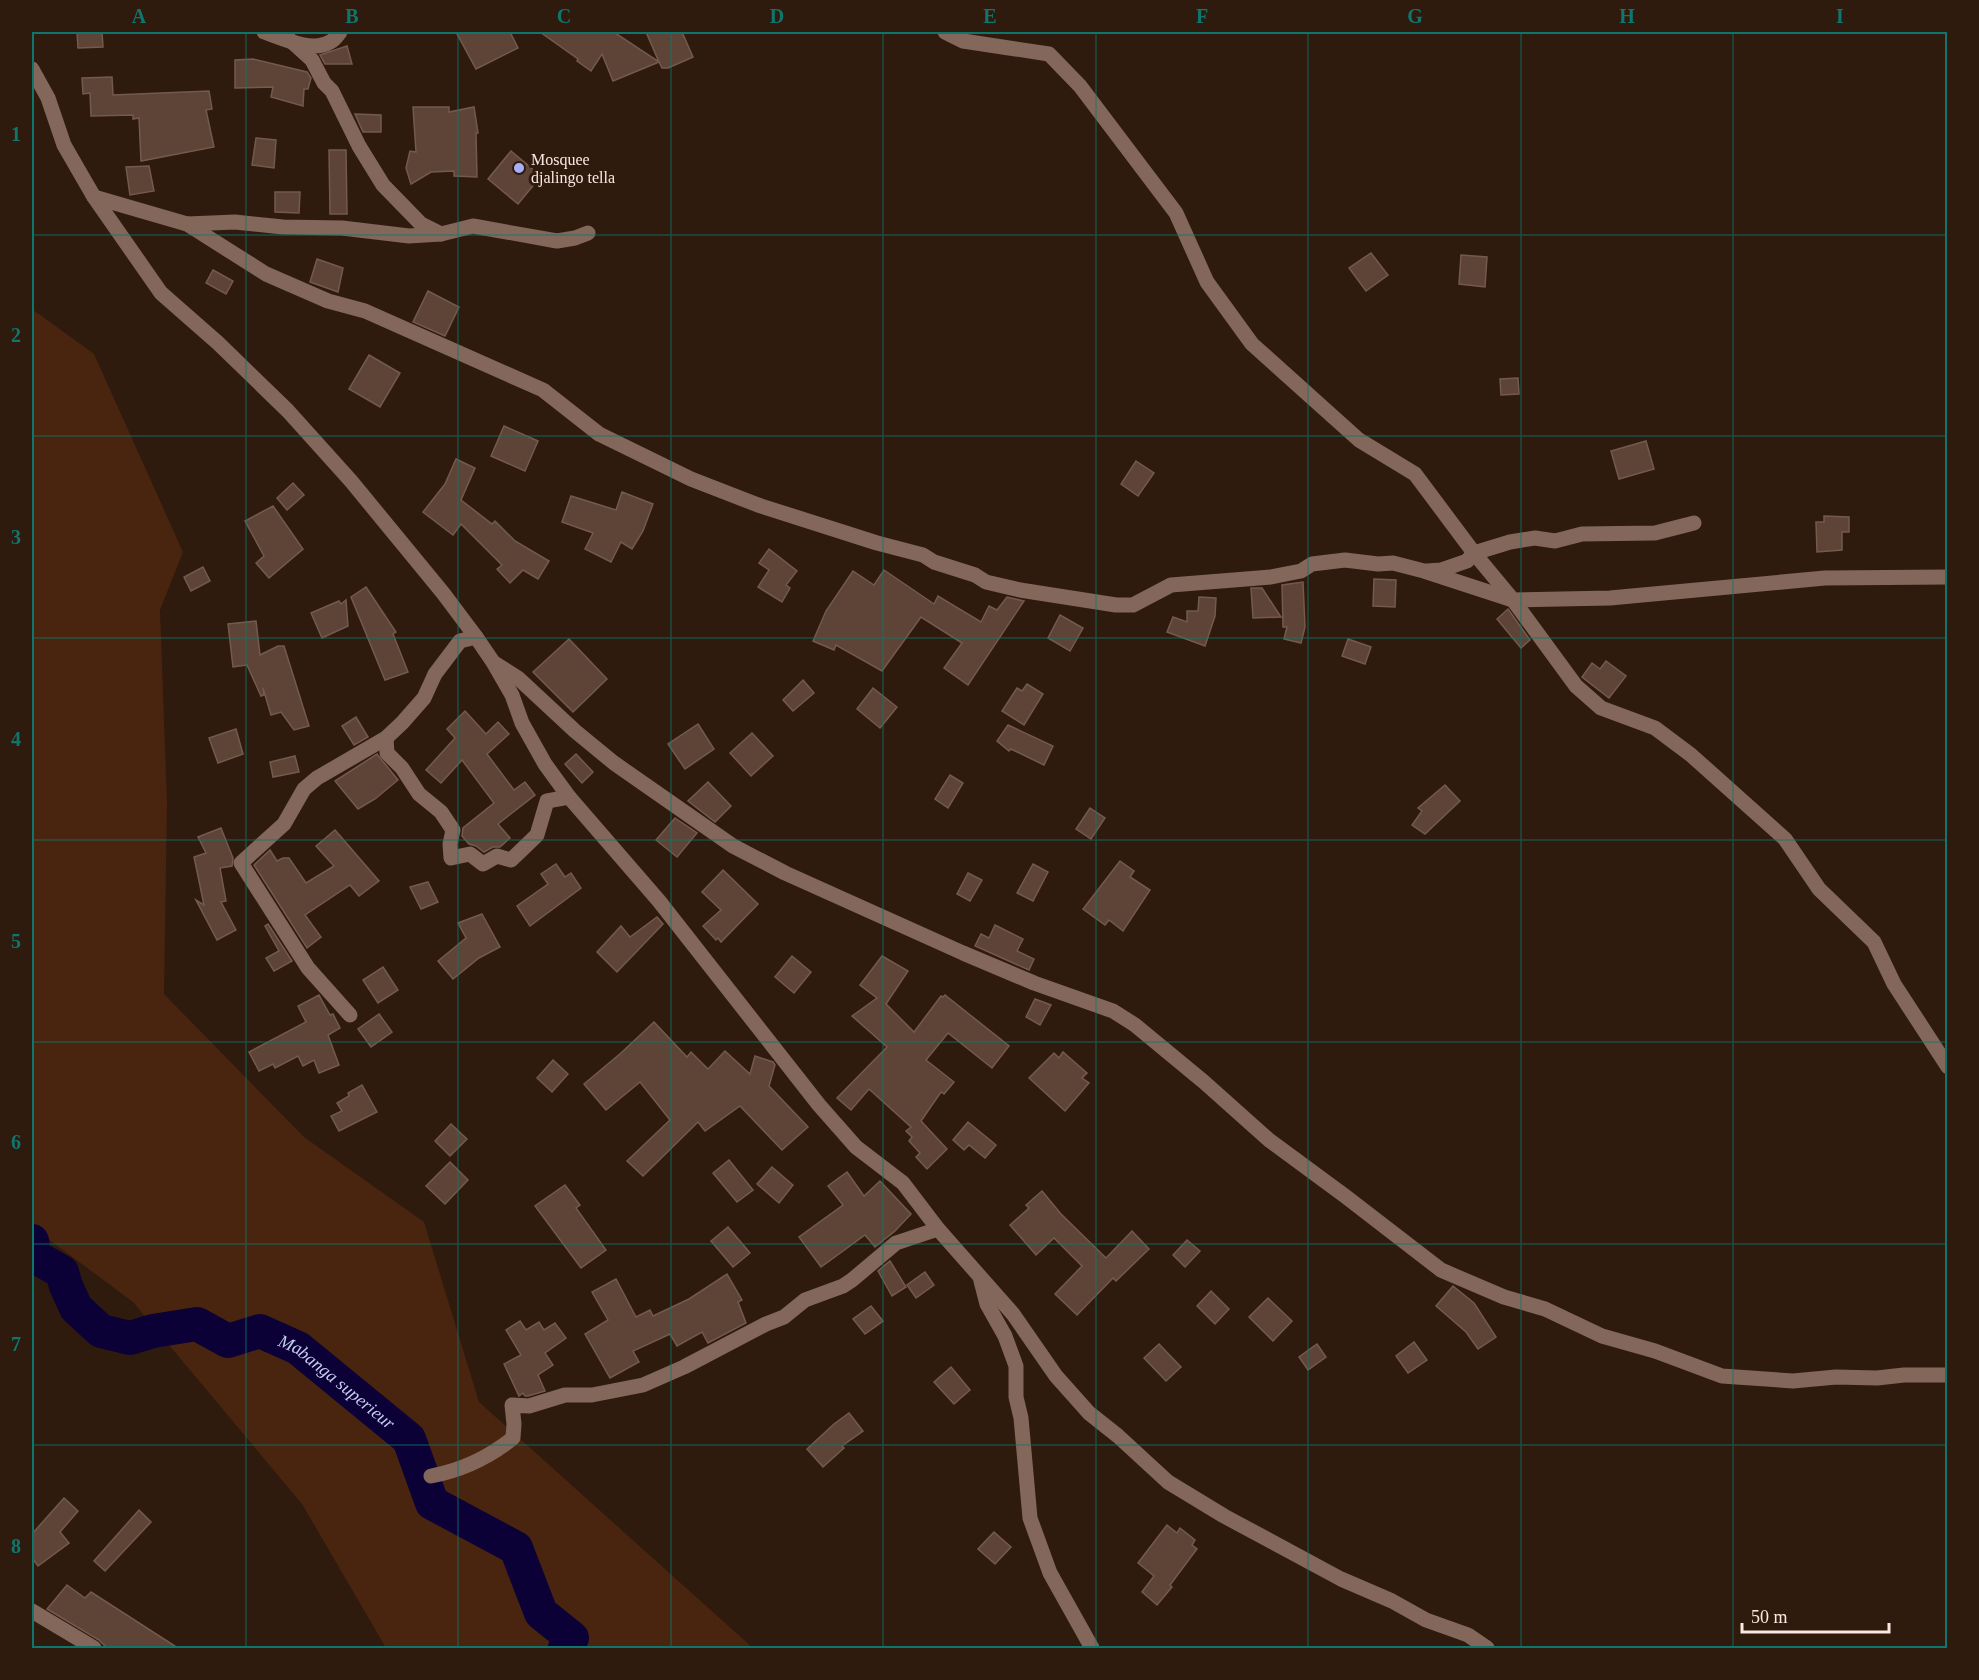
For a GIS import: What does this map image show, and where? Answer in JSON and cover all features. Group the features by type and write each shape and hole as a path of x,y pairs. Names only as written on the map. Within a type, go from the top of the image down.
{"street":[{"path":"264,32 316,46 330,42 340,32"},
{"path":"945,32 963,41 1049,54 1080,86 1176,213 1207,282 1252,344 1359,440 1415,474 1474,553 1514,600 1576,686 1601,708 1655,728 1691,755 1785,839 1819,889 1874,942 1894,984 1947,1067"},
{"path":"290,40 312,60 383,185 421,224 441,234"},
{"path":"32,69 48,98 64,145 94,197 161,293 218,343 288,411 351,481 476,637 512,695 522,723 544,764 569,797 659,901 819,1105 856,1147 903,1183 1029,1336 1056,1376 1089,1413 1119,1436 1167,1482 1257,1535 1341,1579 1392,1601 1426,1620 1468,1635 1487,1648"},
{"path":"94,197 187,224 266,274 328,301 365,311 543,390 599,435 691,479 758,505 923,555 934,562 975,575 986,582 1044,594 1116,605 1133,605 1171,585 1271,577 1301,571 1312,564 1326,561 1393,563 1514,600 1610,598 1825,578 1947,577"},
{"path":"187,224 235,222 283,227 342,228 409,236 441,234 473,226 557,241 588,233"},
{"path":"1424,571 1441,570 1467,561 1474,553 1500,544 1526,539 1555,541 1582,534 1655,533 1694,523"},
{"path":"350,1015 308,968 241,863 284,824 304,789 317,778 386,738 402,723 424,698 435,674 460,641 476,637"},
{"path":"493,662 518,678 575,731 614,763 733,846 785,873 963,952 1034,983 1113,1011 1135,1024 1269,1140 1441,1270 1504,1297 1545,1309 1602,1336 1655,1350 1722,1376 1793,1381 1836,1377 1947,1375"},
{"path":"386,738 387,753 402,768 419,794 441,812 453,830 450,844 451,858 470,854 483,864 497,856 511,860 537,835 547,801 569,797"},
{"path":"431,1476 474,1464 513,1438 512,1405 530,1406 566,1395 591,1395 643,1384 684,1367 729,1342 784,1317 805,1300 843,1286 896,1243 938,1228"},
{"path":"981,1278 987,1304 1005,1336 1016,1366 1016,1397 1021,1418 1030,1518 1050,1573 1092,1648"},
{"path":"32,1611 94,1648"}],"shaded area":[{"path":"32,309 94,354 183,552 160,610 167,803 164,994 304,1137 424,1222 479,1402 753,1648 386,1648 302,1504 133,1302 32,1227"}],"building":[{"path":"77,32 102,32 103,47 78,48"},
{"path":"456,32 510,32 518,48 476,69"},
{"path":"540,32 616,32 659,62 613,81 602,54 591,71"},
{"path":"646,32 682,32 693,57 668,68 662,68"},
{"path":"347,46 352,64 325,64 320,55"},
{"path":"253,59 307,72 311,78 308,89 304,89 303,106 271,97 273,87 235,88 235,60"},
{"path":"112,77 113,95 209,91 212,109 206,110 214,147 141,161 139,118 133,119 133,115 91,116 90,93 83,94 82,78"},
{"path":"413,107 449,107 449,112 474,107 478,133 476,133 477,177 454,176 454,171 431,172 411,184 406,168 410,151 416,152"},
{"path":"355,114 381,115 381,132 363,132"},
{"path":"256,138 276,140 274,168 252,165"},
{"path":"329,150 346,150 347,214 330,214"},
{"path":"511,151 541,176 518,204 488,179"},
{"path":"149,166 154,191 130,195 126,167"},
{"path":"275,192 300,192 299,213 275,212"},
{"path":"1371,253 1388,275 1366,291 1349,268"},
{"path":"1461,255 1487,257 1485,287 1459,284"},
{"path":"317,259 343,268 338,292 310,282"},
{"path":"213,270 233,281 226,294 206,283"},
{"path":"428,291 459,307 445,336 413,322"},
{"path":"369,355 400,373 380,407 349,389"},
{"path":"1518,378 1519,394 1501,395 1500,379"},
{"path":"504,426 538,441 525,471 491,456"},
{"path":"1646,441 1654,469 1619,479 1611,451"},
{"path":"456,459 475,468 461,500 492,524 495,521 515,541 549,561 538,579 523,570 510,583 497,569 502,565 461,524 453,535 423,512 445,484"},
{"path":"1136,461 1154,473 1138,496 1121,484"},
{"path":"293,483 304,495 287,510 277,498"},
{"path":"622,492 653,504 643,531 632,549 621,542 611,562 585,549 593,533 562,522 571,496 616,510"},
{"path":"273,506 303,549 269,578 256,563 264,556 245,521"},
{"path":"1824,516 1849,517 1849,532 1842,532 1842,550 1817,552 1816,522 1824,522"},
{"path":"769,549 797,571 786,585 790,588 782,602 758,587 769,570 759,563"},
{"path":"203,567 210,581 191,591 184,577"},
{"path":"884,570 934,604 938,596 981,622 989,606 997,610 1007,597 1024,601 968,685 944,668 962,643 921,617 882,671 836,645 834,650 813,641 826,611 853,571 874,585"},
{"path":"1374,579 1396,580 1395,607 1373,606"},
{"path":"1303,582 1305,627 1301,643 1284,639 1287,627 1283,627 1282,585"},
{"path":"366,587 396,632 393,634 408,672 385,680 351,597"},
{"path":"1251,588 1262,588 1281,617 1253,618"},
{"path":"1199,597 1216,598 1215,616 1205,646 1167,632 1173,617 1187,622 1187,611 1198,611"},
{"path":"346,600 348,626 322,638 311,613 339,601 341,604"},
{"path":"1508,609 1530,640 1521,648 1497,619"},
{"path":"1060,615 1083,628 1070,651 1048,638"},
{"path":"256,621 260,655 278,646 284,646 309,726 294,730 281,712 271,715 263,688 264,695 261,696 247,665 233,667 228,624"},
{"path":"569,639 607,679 573,712 533,672"},
{"path":"1348,639 1371,647 1365,664 1342,656"},
{"path":"1606,661 1626,676 1609,698 1582,677 1592,663 1600,669"},
{"path":"803,680 814,693 793,711 783,700"},
{"path":"1027,684 1043,694 1024,725 1002,711 1017,688 1022,691"},
{"path":"873,688 897,707 880,728 857,709"},
{"path":"465,711 486,734 498,722 509,734 487,754 514,790 525,782 535,795 498,824 510,838 500,847 493,847 484,852 469,844 462,836 463,828 494,803 462,760 441,783 426,770 455,738 447,729"},
{"path":"356,717 368,737 354,745 342,726"},
{"path":"698,724 714,749 685,769 668,744"},
{"path":"1008,725 1053,746 1044,765 1011,749 1009,751 997,741"},
{"path":"236,729 243,754 218,763 209,738"},
{"path":"752,733 773,756 751,776 730,753"},
{"path":"377,754 398,780 375,799 358,809 335,781"},
{"path":"576,754 593,772 582,783 565,764"},
{"path":"295,756 299,772 273,777 270,762"},
{"path":"950,775 963,783 948,808 935,799"},
{"path":"708,782 731,806 715,822 688,801"},
{"path":"1445,785 1460,801 1425,834 1412,825 1422,811 1418,808"},
{"path":"1090,808 1105,818 1091,839 1076,829"},
{"path":"675,818 697,833 677,857 656,840"},
{"path":"221,828 233,858 232,866 220,868 226,901 221,902 236,930 217,940 196,900 204,905 194,857 206,853 198,837"},
{"path":"335,830 379,881 359,896 350,885 305,915 321,937 307,948 254,865 270,850 277,861 289,858 306,883 334,866 316,846"},
{"path":"1120,861 1134,871 1130,877 1150,890 1123,931 1109,920 1105,925 1083,909"},
{"path":"556,864 565,877 571,873 581,888 530,926 517,906 548,884 541,874"},
{"path":"1033,864 1048,872 1033,901 1017,893"},
{"path":"723,870 758,904 721,942 718,938 716,940 703,926 721,910 702,892"},
{"path":"968,873 982,880 970,901 957,894"},
{"path":"428,882 438,902 421,909 410,887"},
{"path":"482,914 500,947 479,958 453,979 438,961 466,938 458,923"},
{"path":"657,917 663,924 617,972 597,952 621,926 630,937"},
{"path":"268,924 292,961 274,971 266,958 279,951 265,926"},
{"path":"995,925 1023,939 1017,951 1034,959 1029,970 975,946 981,934 989,938"},
{"path":"792,956 811,972 794,993 775,977"},
{"path":"882,956 908,971 886,1004 914,1032 941,996 945,995 1009,1046 992,1068 948,1033 926,1060 954,1082 944,1094 941,1092 921,1121 947,1149 927,1169 916,1157 920,1153 909,1141 912,1137 906,1131 911,1127 869,1089 851,1110 837,1098 887,1047 852,1016 877,998 860,985"},
{"path":"383,967 398,990 378,1003 363,980"},
{"path":"319,995 340,1028 328,1035 339,1065 319,1073 314,1060 303,1066 298,1056 275,1068 273,1064 259,1071 249,1052 306,1022 298,1006"},
{"path":"1035,999 1051,1005 1040,1025 1026,1017"},
{"path":"379,1014 392,1032 371,1047 358,1029"},
{"path":"654,1022 687,1057 691,1052 708,1069 725,1051 750,1074 755,1056 773,1062 775,1065 769,1086 808,1127 782,1150 740,1106 705,1131 698,1122 643,1176 627,1161 670,1120 640,1082 606,1110 584,1084"},
{"path":"1063,1052 1087,1073 1082,1078 1089,1083 1065,1111 1029,1078 1054,1053 1059,1058"},
{"path":"553,1060 568,1074 552,1092 537,1078"},
{"path":"362,1085 377,1112 339,1131 331,1116 342,1111 337,1103"},
{"path":"968,1122 996,1145 985,1158 969,1145 964,1150 953,1140"},
{"path":"451,1124 467,1139 450,1156 435,1141"},
{"path":"729,1160 753,1190 737,1202 713,1173"},
{"path":"450,1162 468,1180 445,1204 426,1186"},
{"path":"772,1167 793,1185 779,1203 757,1184"},
{"path":"847,1172 864,1196 880,1181 911,1214 875,1247 865,1235 821,1267 799,1237 843,1205 828,1186"},
{"path":"565,1185 580,1205 576,1208 606,1250 581,1268 535,1206"},
{"path":"1042,1191 1061,1214 1106,1258 1132,1231 1149,1249 1116,1281 1113,1278 1077,1315 1055,1294 1082,1266 1054,1238 1036,1255 1010,1225 1029,1208 1026,1205"},
{"path":"728,1227 750,1253 733,1267 711,1241"},
{"path":"1187,1240 1200,1251 1185,1267 1173,1255"},
{"path":"890,1261 906,1287 892,1296 878,1271"},
{"path":"925,1272 934,1285 916,1298 907,1285"},
{"path":"727,1274 742,1300 738,1302 746,1323 708,1343 702,1332 677,1346 670,1334 633,1351 639,1362 610,1378 585,1334 608,1320 592,1292 616,1279 636,1317 650,1310 653,1316 689,1299"},
{"path":"1453,1286 1474,1303 1496,1337 1478,1349 1466,1332 1436,1306"},
{"path":"1211,1291 1229,1309 1215,1324 1197,1306"},
{"path":"1268,1298 1292,1321 1273,1341 1249,1317"},
{"path":"871,1306 883,1321 865,1334 853,1319"},
{"path":"520,1321 526,1330 539,1322 544,1330 555,1323 566,1338 545,1353 553,1365 538,1375 545,1391 528,1396 523,1393 519,1396 504,1364 521,1355 506,1330"},
{"path":"1414,1342 1427,1360 1408,1373 1396,1356"},
{"path":"1159,1344 1181,1367 1166,1381 1144,1358"},
{"path":"1317,1344 1326,1357 1308,1370 1299,1357"},
{"path":"951,1367 970,1390 954,1404 934,1382"},
{"path":"849,1413 863,1431 842,1446 844,1448 823,1467 807,1449"},
{"path":"64,1498 78,1511 60,1532 69,1543 38,1566 32,1558 32,1534"},
{"path":"139,1510 151,1522 105,1571 94,1561"},
{"path":"1167,1525 1177,1533 1180,1528 1195,1540 1192,1545 1197,1549 1157,1605 1142,1592 1154,1576 1138,1563"},
{"path":"994,1532 1011,1547 995,1564 978,1549"},
{"path":"67,1585 85,1598 91,1592 178,1648 107,1648 99,1640 47,1609"}],"waterway":[{"name":"Mabanga superieur","path":"32,1241 34,1256 62,1272 76,1308 101,1331 130,1338 153,1331 197,1324 228,1341 260,1331 298,1348 409,1439 432,1503 516,1548 541,1613 572,1638 565,1648"}],"place":[{"name":"Mosquee djalingo tella","path":"519,168"}]}
